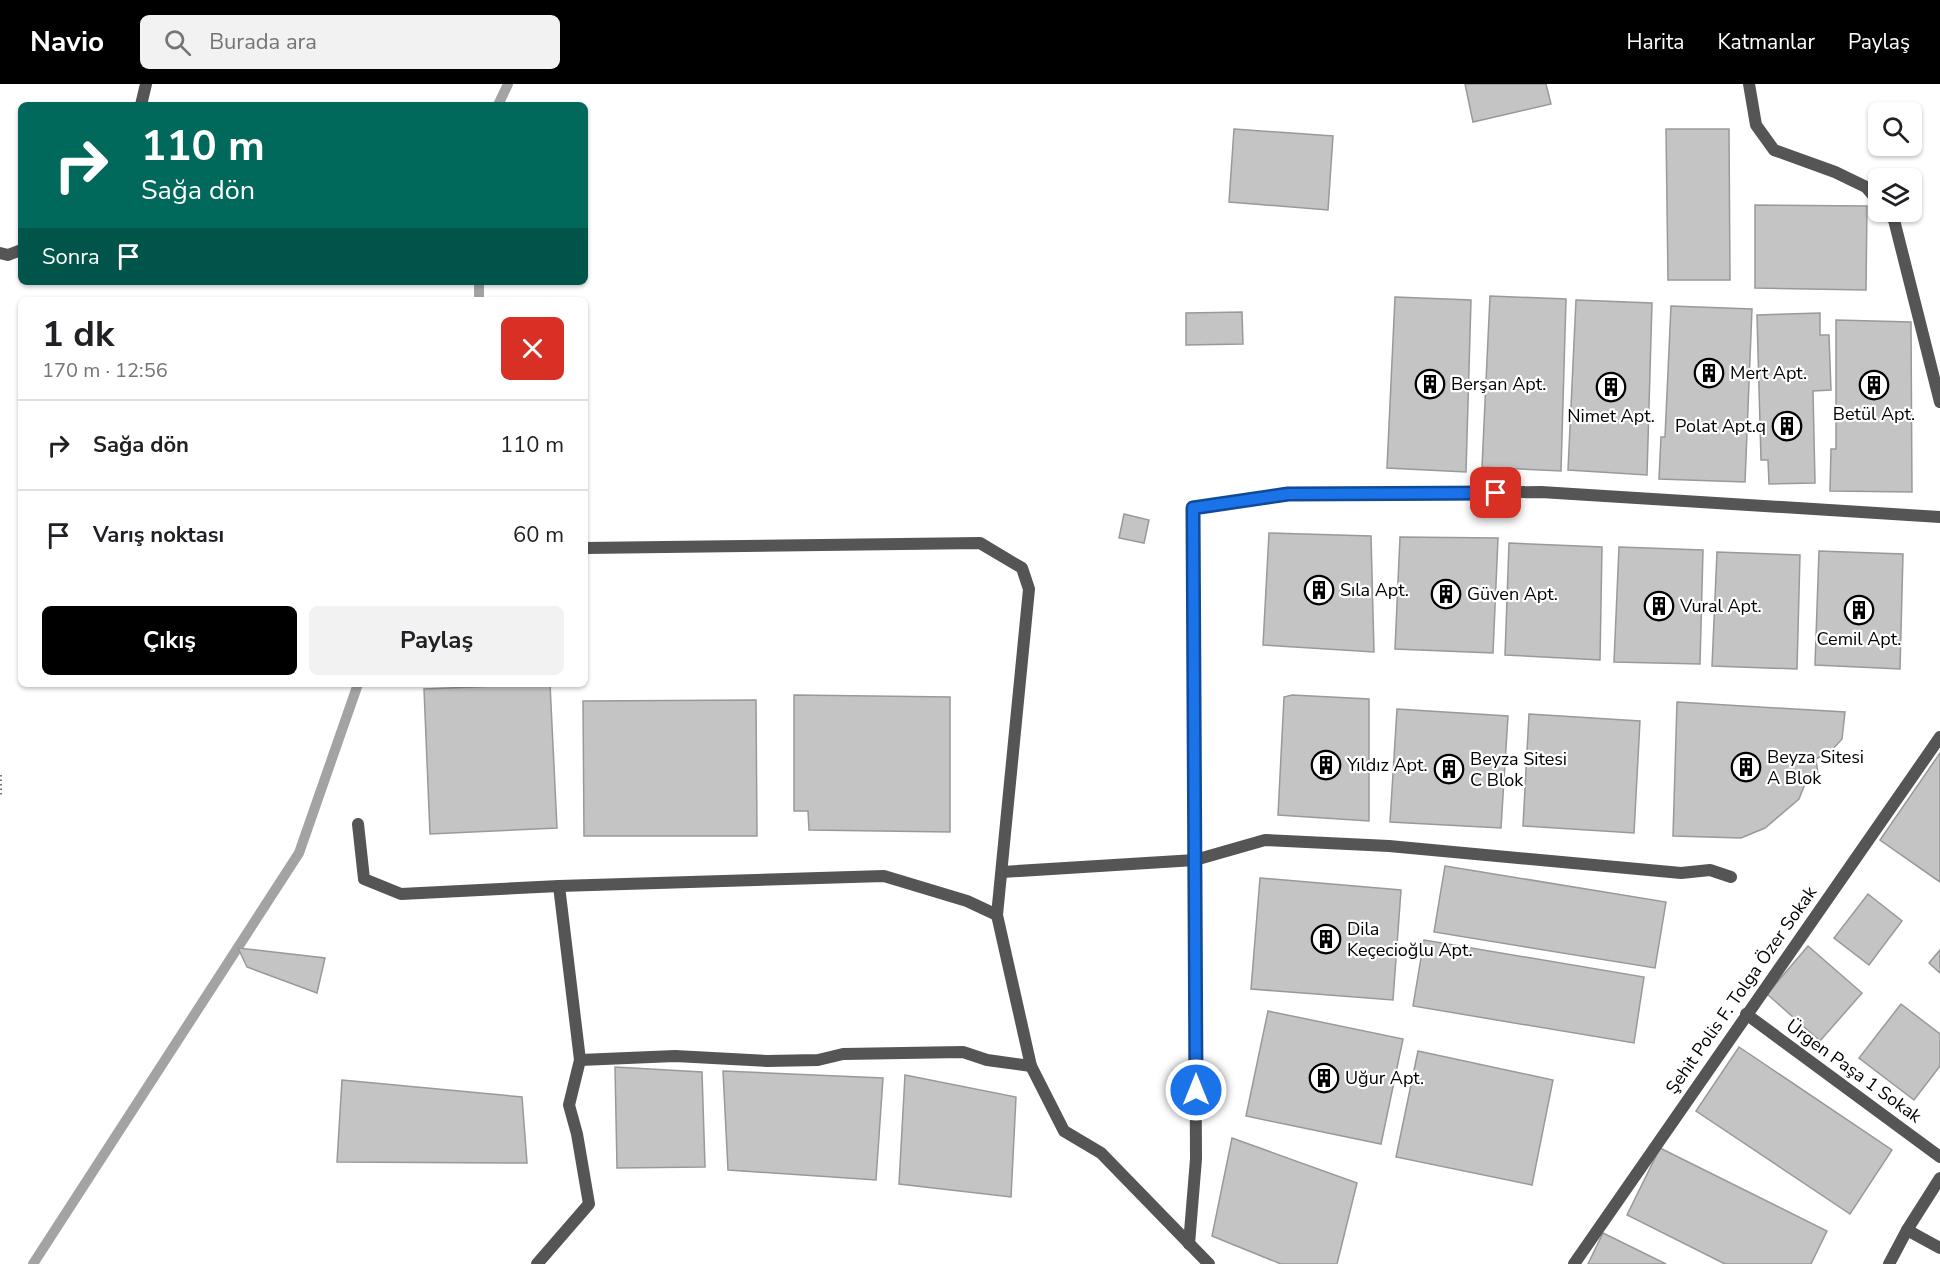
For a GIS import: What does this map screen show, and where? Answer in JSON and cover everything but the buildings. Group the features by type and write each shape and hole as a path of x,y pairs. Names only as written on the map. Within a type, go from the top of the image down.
{"street":[{"path":"142,102 146,84"},
{"path":"1749,84 1756,125 1774,150 1835,172 1868,189"},
{"path":"1894,222 1940,402"},
{"path":"0,253 9,255 18,251"},
{"path":"1189,1244 1196,1159 1193,508 1288,494 1541,492 1940,517"},
{"path":"588,548 980,543 1022,568 1029,589 997,915 1031,1066 1064,1131 1101,1153 1209,1264"},
{"name":"Şehit Polis F. Tolga Özer Sokak","path":"1574,1264 1940,737"},
{"path":"358,824 364,879 401,894 559,886 884,876 967,901 997,915"},
{"path":"1002,872 1195,860 1266,840 1389,846 1682,873 1710,870 1731,877"},
{"path":"537,1264 589,1204 577,1134 569,1105 580,1060 559,886"},
{"name":"Ürgen Paşa 1 Sokak","path":"1746,1014 1940,1157"},
{"path":"580,1060 675,1056 767,1061 818,1060 843,1054 963,1052 987,1060 1031,1066"},
{"path":"1889,1264 1907,1230 1940,1178"},
{"path":"1907,1230 1940,1248"}],"path":[{"path":"0,775 0,797"}],"waterway":[{"path":"499,102 508,84"},
{"path":"479,285 479,297"},
{"path":"33,1264 299,853 357,687"}],"place":[{"name":"Mert Apt.","path":"1709,373"},
{"name":"Berşan Apt.","path":"1430,384"},
{"name":"Betül Apt.","path":"1874,385"},
{"name":"Nimet Apt.","path":"1611,387"},
{"name":"Polat Apt.q","path":"1787,426"},
{"name":"Sıla Apt.","path":"1319,590"},
{"name":"Güven Apt.","path":"1446,594"},
{"name":"Vural Apt.","path":"1659,606"},
{"name":"Cemil Apt.","path":"1859,610"},
{"name":"Yıldız Apt.","path":"1326,765"},
{"name":"Beyza Sitesi A Blok","path":"1746,767"},
{"name":"Beyza Sitesi C Blok","path":"1449,769"},
{"name":"Dila Keçecioğlu Apt.","path":"1326,939"},
{"name":"Uğur Apt.","path":"1324,1078"}],"route":[{"path":"1196,1090 1193,508 1288,494 1496,493"}]}
